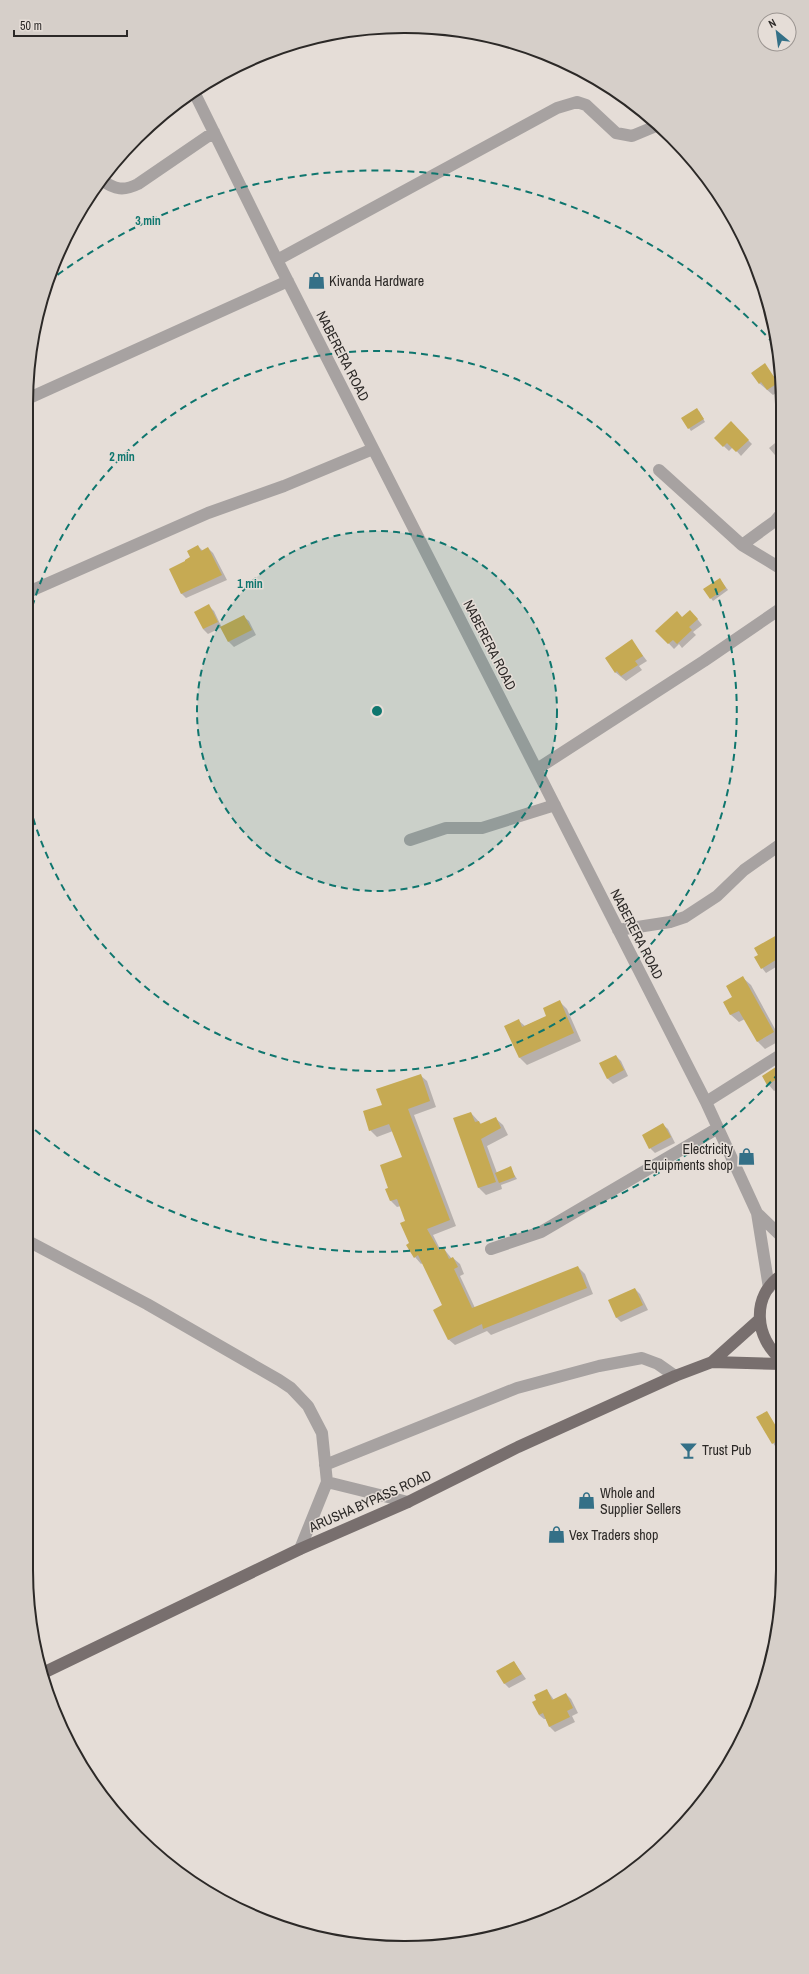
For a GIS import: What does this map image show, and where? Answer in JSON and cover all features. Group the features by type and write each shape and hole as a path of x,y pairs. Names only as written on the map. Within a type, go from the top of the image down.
{"main road":[{"path":"776,1281 769,1288 762,1303 760,1319 763,1337 776,1355"},
{"name":"ARUSHA BYPASS ROAD","path":"47,1671 300,1549 408,1502 518,1448 675,1376 712,1362 760,1319"},
{"name":"ARUSHA BYPASS ROAD","path":"712,1362 776,1364"}],"street":[{"name":"NABERERA ROAD","path":"197,97 277,260 706,1102 757,1213 769,1288"},
{"path":"277,260 557,108 577,102 586,105 616,133 632,136 652,128"},
{"path":"107,183 117,189 128,189 214,132"},
{"path":"33,396 288,281"},
{"path":"33,590 208,512 284,486 373,449"},
{"path":"659,470 742,545 776,566"},
{"path":"742,545 776,520"},
{"path":"537,769 704,661 776,612"},
{"path":"410,840 446,828 482,828 554,805"},
{"path":"618,930 670,922 686,917 717,896 744,870 776,848"},
{"path":"706,1102 776,1058"},
{"path":"491,1249 541,1232 718,1128"},
{"name":"NABERERA ROAD","path":"757,1213 776,1231"},
{"path":"33,1244 147,1304 291,1388 308,1406 322,1433 327,1482 300,1549"},
{"path":"325,1465 516,1388 592,1368 642,1358 658,1364 675,1376"},
{"path":"327,1482 408,1502"}],"building":[{"path":"765,363 775,378 775,385 767,390 761,382 759,384 751,373"},
{"path":"697,408 704,419 688,429 681,418"},
{"path":"731,421 749,440 736,452 727,443 723,447 714,438"},
{"path":"198,545 201,551 208,547 222,575 181,594 169,569 190,557 187,551"},
{"path":"720,578 726,588 710,599 703,589"},
{"path":"209,604 218,622 203,629 194,612"},
{"path":"690,610 698,619 689,627 692,630 677,644 673,640 668,644 655,631 677,611 682,617"},
{"path":"244,615 252,630 228,642 220,627"},
{"path":"632,639 643,656 635,661 638,665 621,676 617,671 615,673 605,658"},
{"path":"776,936 776,960 761,969 754,957 758,955 754,948"},
{"path":"743,976 774,1032 757,1042 739,1011 730,1015 723,1002 732,997 726,986"},
{"path":"560,1000 574,1033 519,1058 504,1026 519,1019 522,1027 546,1016 543,1008"},
{"path":"616,1055 624,1070 607,1079 599,1063"},
{"path":"776,1067 776,1080 767,1085 762,1076"},
{"path":"421,1074 430,1101 408,1109 450,1220 427,1229 439,1250 444,1248 449,1259 453,1257 458,1267 454,1269 472,1308 578,1266 587,1288 483,1329 482,1324 448,1340 433,1310 442,1305 418,1255 414,1258 406,1245 409,1243 400,1223 405,1221 397,1199 390,1201 385,1189 388,1188 380,1165 402,1157 389,1124 369,1131 363,1111 382,1105 376,1089"},
{"path":"471,1112 475,1122 479,1121 480,1124 496,1117 501,1128 481,1139 496,1182 478,1188 453,1118"},
{"path":"663,1123 671,1137 649,1149 642,1135"},
{"path":"511,1166 515,1177 499,1183 495,1173"},
{"path":"635,1288 643,1305 616,1318 608,1300"},
{"path":"767,1411 776,1426 776,1442 772,1444 756,1417"},
{"path":"514,1661 522,1674 504,1684 496,1671"},
{"path":"547,1689 552,1700 566,1693 573,1708 567,1711 570,1717 549,1727 543,1713 539,1715 532,1702 536,1700 534,1695"}],"place":[{"name":"Kivanda Hardware","path":"316,281"},
{"name":"Electricity Equipments shop","path":"746,1157"},
{"name":"Trust Pub","path":"689,1450"},
{"name":"Whole and Supplier Sellers","path":"587,1501"},
{"name":"Vex Traders shop","path":"556,1535"}]}
